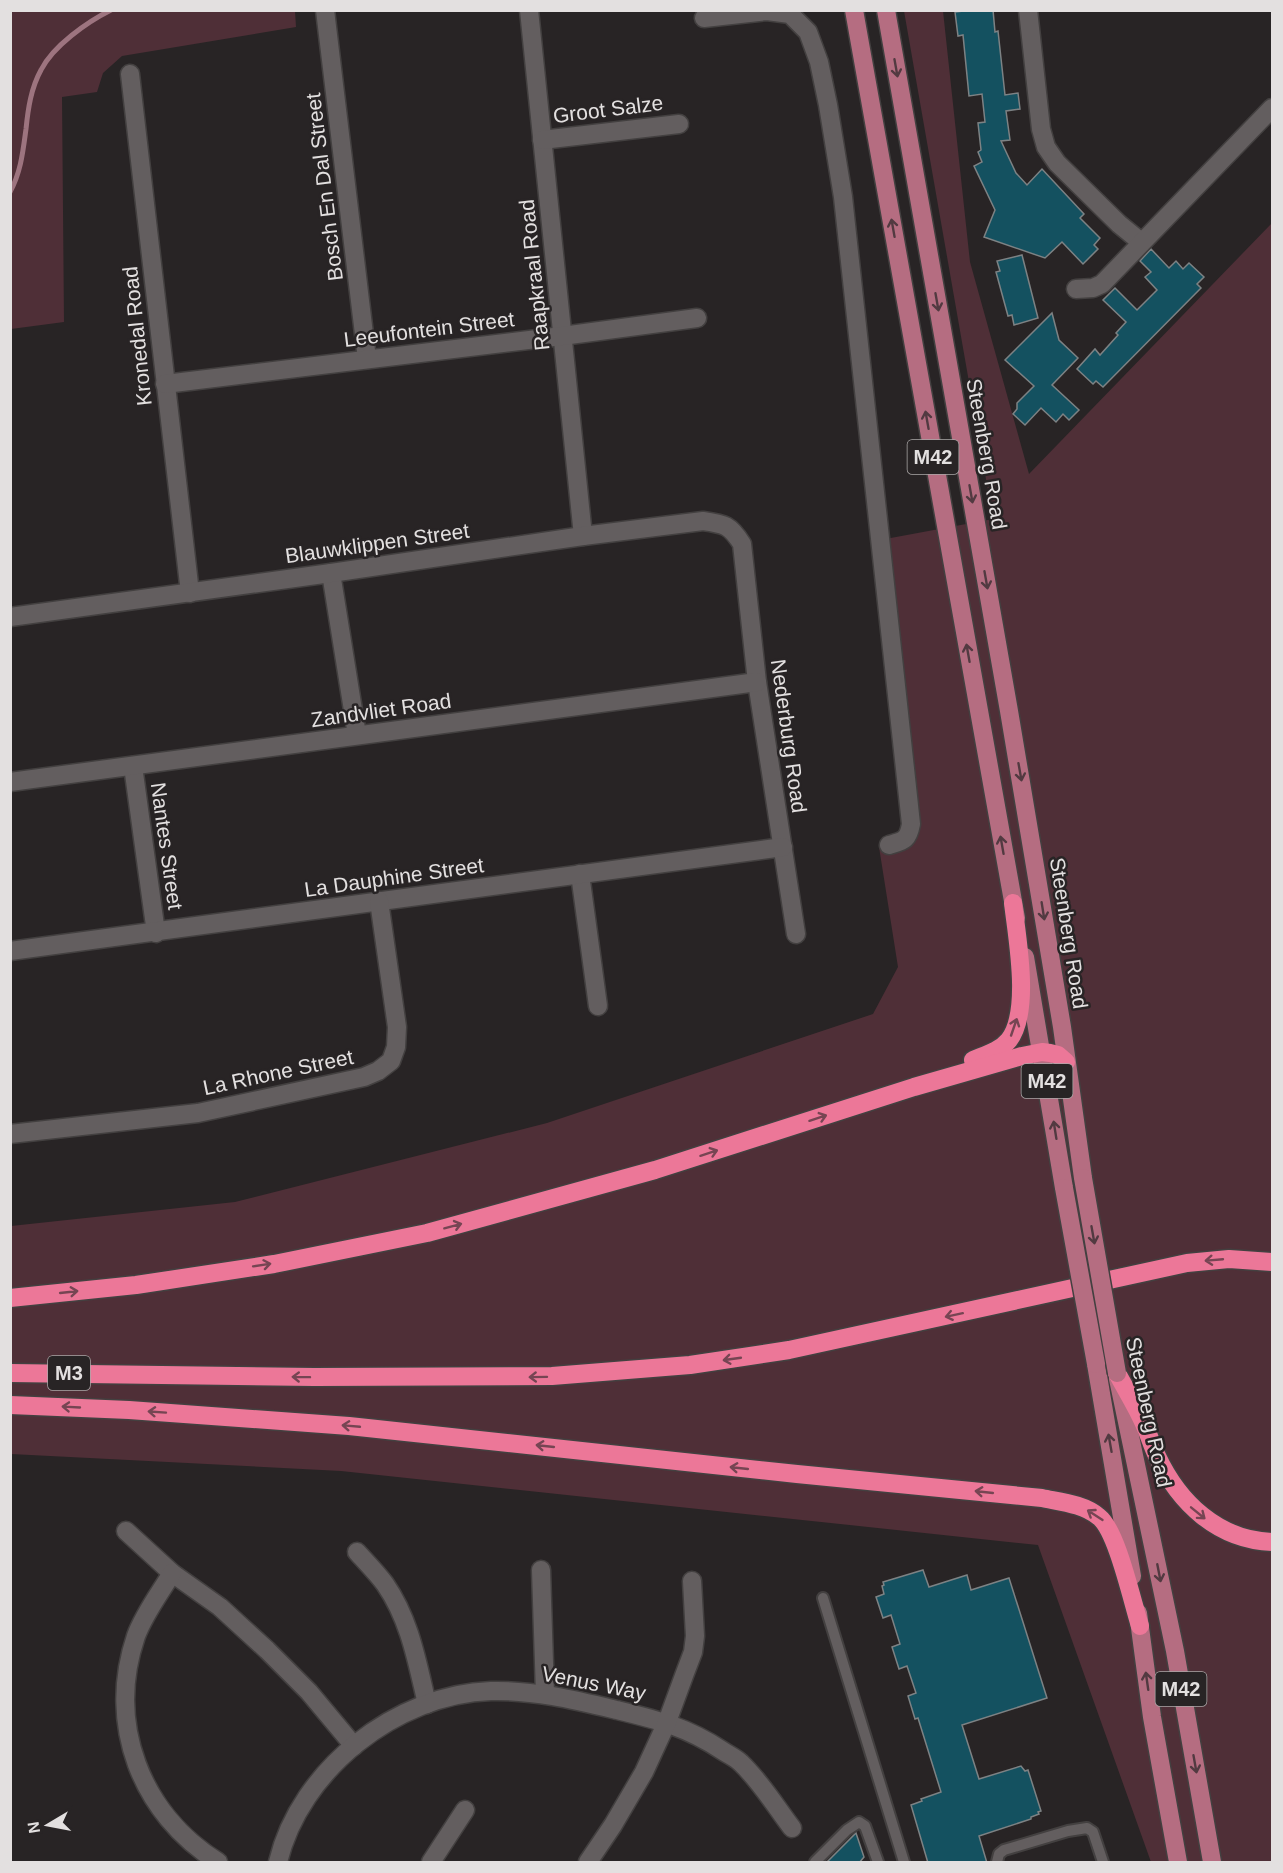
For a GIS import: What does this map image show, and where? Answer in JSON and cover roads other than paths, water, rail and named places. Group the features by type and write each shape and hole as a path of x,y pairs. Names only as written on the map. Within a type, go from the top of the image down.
{"highway":[{"path":"914,1087 992,1053 1007,1042 1014,1032 1021,987 1013,903"},
{"path":"10,1298 182,1278 274,1263 427,1233 655,1170 914,1087 1042,1052 1058,1055 1066,1062"},
{"name":"M3","path":"10,1372 314,1377 552,1376 690,1365 789,1350 1186,1263 1229,1259 1272,1262"},
{"path":"1117,1373 1145,1426 1162,1466 1186,1502 1222,1529 1247,1538 1272,1542"},
{"path":"10,1405 129,1410 349,1426 1058,1501 1093,1513 1106,1525 1115,1544 1140,1626"}],"main road":[{"name":"Steenberg Road","path":"854,10 1013,903 1029,974 1178,1863"},
{"name":"Steenberg Road","path":"886,10 1011,722 1083,1178 1117,1373 1148,1515 1212,1863"}],"street":[{"name":"Bosch En Dal Street","path":"326,10 367,359"},
{"name":"Raapkraal Road","path":"529,10 583,536"},
{"path":"1028,10 1041,129 1046,147 1065,171 1119,224 1141,242"},
{"path":"704,18 742,12 767,11 790,14 808,32 819,62 843,197 910,824 909,834 903,841 889,845"},
{"name":"Kronedal Road","path":"130,74 189,593"},
{"path":"1076,289 1093,288 1102,284 1272,108"},
{"name":"Groot Salze","path":"542,140 679,124"},
{"name":"Leeufontein Street","path":"165,384 697,318"},
{"name":"Blauwklippen Street","path":"10,617 703,521 719,523 733,530 742,544"},
{"name":"Nederburg Road","path":"742,544 757,682 796,934"},
{"path":"331,573 357,735"},
{"name":"Zandvliet Road","path":"10,782 757,682"},
{"name":"Nantes Street","path":"133,766 156,933"},
{"name":"La Dauphine Street","path":"10,951 783,847"},
{"path":"580,874 598,1006"},
{"name":"La Rhone Street","path":"10,1134 198,1113 344,1082 378,1071 391,1060 396,1047 397,1027 379,902"},
{"path":"126,1531 172,1573 220,1607 267,1650 309,1692 354,1746"},
{"path":"357,1552 384,1583 400,1609 409,1631 427,1704"},
{"path":"541,1570 546,1694"},
{"path":"172,1573 137,1635 128,1671 126,1708 130,1743 136,1766 150,1795 186,1840 218,1863"},
{"path":"588,1863 644,1772 667,1722 693,1652 695,1636 692,1581"},
{"name":"Venus Way","path":"278,1863 296,1816 310,1792 354,1746 390,1720 427,1704 490,1691 546,1694 667,1722 688,1731 741,1763 792,1828"},
{"path":"431,1863 465,1810"}],"lane":[{"path":"822,1598 904,1863"},
{"path":"815,1863 859,1821 865,1826 875,1860"},
{"path":"997,1863 999,1854 1004,1850 1087,1827 1093,1832 1103,1863"}],"waterway":[{"path":"10,192 23,153 30,99 41,70 62,44 111,10"}]}
